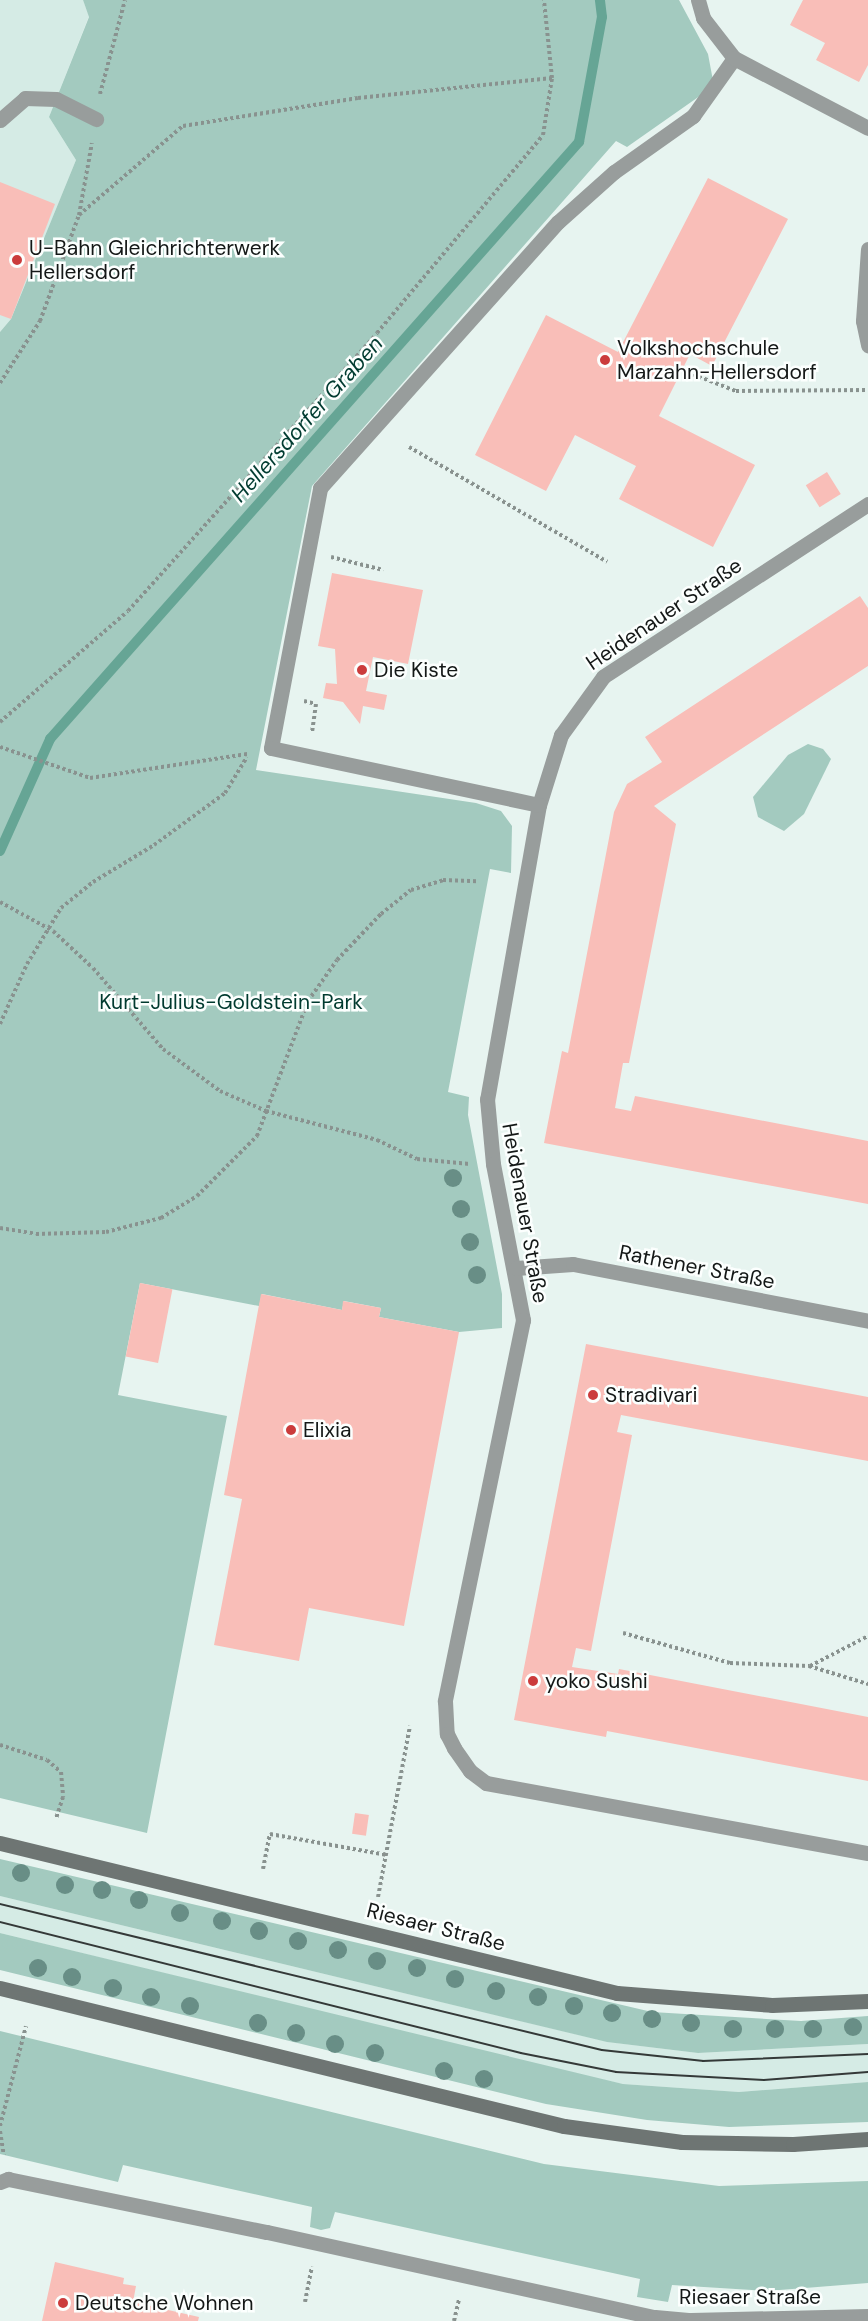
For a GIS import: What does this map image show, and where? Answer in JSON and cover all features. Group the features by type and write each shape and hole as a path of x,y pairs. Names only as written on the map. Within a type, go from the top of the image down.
{"main road":[{"name":"Riesaer Straße","path":"0,1843 617,1993 772,2005 868,2001"},
{"path":"0,1988 564,2126 713,2144 868,2139"}],"street":[{"path":"698,0 703,18 734,58 868,128"},
{"path":"539,805 271,748 320,488 558,222 614,172 693,116 734,58"},
{"path":"0,120 25,98 56,99 96,119"},
{"path":"868,249 863,321 868,345"},
{"name":"Heidenauer Straße","path":"868,504 603,677 561,735 539,805 492,1053 486,1120 493,1164 516,1268 523,1320 445,1701 447,1734 470,1771 486,1783 868,1853"},
{"name":"Rathener Straße","path":"516,1268 573,1264 868,1321"},
{"name":"Riesaer Straße","path":"0,2182 8,2179 317,2243 655,2317 868,2316"}],"path":[{"path":"0,383 40,321 79,215 103,73 125,0"},
{"path":"0,722 129,612 377,333 543,135 552,78 544,0"},
{"path":"79,215 183,126 358,98 552,78"},
{"path":"682,370 735,391 868,390"},
{"path":"408,447 607,562"},
{"path":"328,566 330,557 383,570"},
{"path":"305,693 304,702 316,704 308,756"},
{"path":"0,747 90,778 271,748"},
{"path":"0,1024 27,964 61,908 93,882 154,845 225,793 249,753"},
{"path":"0,1228 36,1234 106,1232 160,1218 197,1196 240,1157 257,1136 308,1001 338,960 381,914 411,890 444,880 477,881"},
{"path":"0,902 53,931 93,968 163,1048 220,1091 266,1111 377,1140 417,1160 493,1164"},
{"path":"623,1633 730,1663 809,1666 868,1684"},
{"path":"809,1666 868,1636"},
{"path":"378,1897 410,1726"},
{"path":"0,1745 47,1760 61,1772 63,1797 57,1818"},
{"path":"263,1869 270,1834 387,1856"},
{"path":"0,2126 26,2026"},
{"path":"305,2302 317,2243"}],"shaded area":[{"path":"0,0 83,0 89,16 49,117 76,160 11,319 0,332"},
{"path":"0,1896 608,2042 698,2053 868,2044 868,2082 739,2092 623,2084 0,1933"}],"green space":[{"name":"Kurt-Julius-Goldstein-Park","path":"83,0 679,0 708,54 714,86 627,147 616,141 312,486 256,770 476,803 501,811 512,826 511,873 490,869 448,1092 469,1097 468,1115 502,1294 502,1328 459,1332 379,1317 381,1308 344,1301 342,1310 262,1294 259,1306 140,1283 118,1395 227,1416 147,1833 0,1798 0,332 11,319 76,160 49,117 89,17"},
{"path":"808,744 823,749 831,759 804,814 784,831 758,817 753,797 788,755"},
{"path":"0,1859 652,2012 801,2021 868,2016 868,2044 698,2053 607,2042 0,1896"},
{"path":"0,1933 623,2084 739,2092 868,2082 868,2122 729,2127 647,2120 546,2104 0,1970"},
{"path":"0,2031 544,2164 719,2186 868,2181 868,2283 767,2291 672,2285 668,2302 637,2297 640,2279 335,2212 330,2228 321,2230 310,2227 312,2207 123,2165 118,2182 0,2154"}],"building":[{"path":"803,0 868,0 868,65 859,82 816,60 825,43 790,25"},
{"name":"Volkshochschule Marzahn-Hellersdorf","path":"708,178 788,219 712,366 690,354 659,416 755,465 713,547 619,499 636,466 575,435 546,491 475,455 546,315 618,352"},
{"name":"U-Bahn Gleichrichterwerk Hellersdorf","path":"0,182 55,204 11,319 0,315"},
{"path":"827,472 841,494 820,507 806,485"},
{"name":"Die Kiste","path":"332,573 423,590 408,664 373,657 366,691 387,695 384,710 363,706 360,724 343,702 323,698 326,683 337,684 335,649 318,646"},
{"path":"860,596 868,608 868,666 654,806 676,824 629,1063 623,1063 615,1108 631,1111 635,1096 868,1141 868,1204 544,1143 562,1051 568,1053 614,812 627,784 662,762 645,737"},
{"path":"140,1283 172,1289 158,1363 126,1357"},
{"path":"261,1294 342,1310 343,1301 381,1308 379,1317 459,1332 404,1626 309,1608 299,1661 214,1645 242,1499 224,1495"},
{"path":"586,1344 868,1397 868,1461 621,1415 617,1432 632,1435 591,1651 576,1648 572,1667 618,1674 619,1669 868,1717 868,1781 607,1731 606,1737 514,1720"},
{"path":"355,1813 369,1815 366,1836 352,1834"},
{"path":"55,2262 124,2278 123,2284 136,2286 133,2302 199,2317 198,2321 42,2321"}],"waterway":[{"name":"Hellersdorfer Graben","path":"0,851 50,739 579,142 602,17 600,0"}],"tram line":[{"path":"0,1904 602,2050 703,2061 868,2054"},
{"path":"0,1922 521,2053 616,2072 764,2080 868,2072"}],"place":[{"name":"U-Bahn Gleichrichterwerk Hellersdorf","path":"17,260"},
{"name":"Volkshochschule Marzahn-Hellersdorf","path":"605,360"},
{"name":"Die Kiste","path":"362,670"},
{"name":"Stradivari","path":"593,1395"},
{"name":"Elixia","path":"291,1430"},
{"name":"yoko Sushi","path":"533,1681"},
{"name":"Deutsche Wohnen","path":"63,2303"}]}
